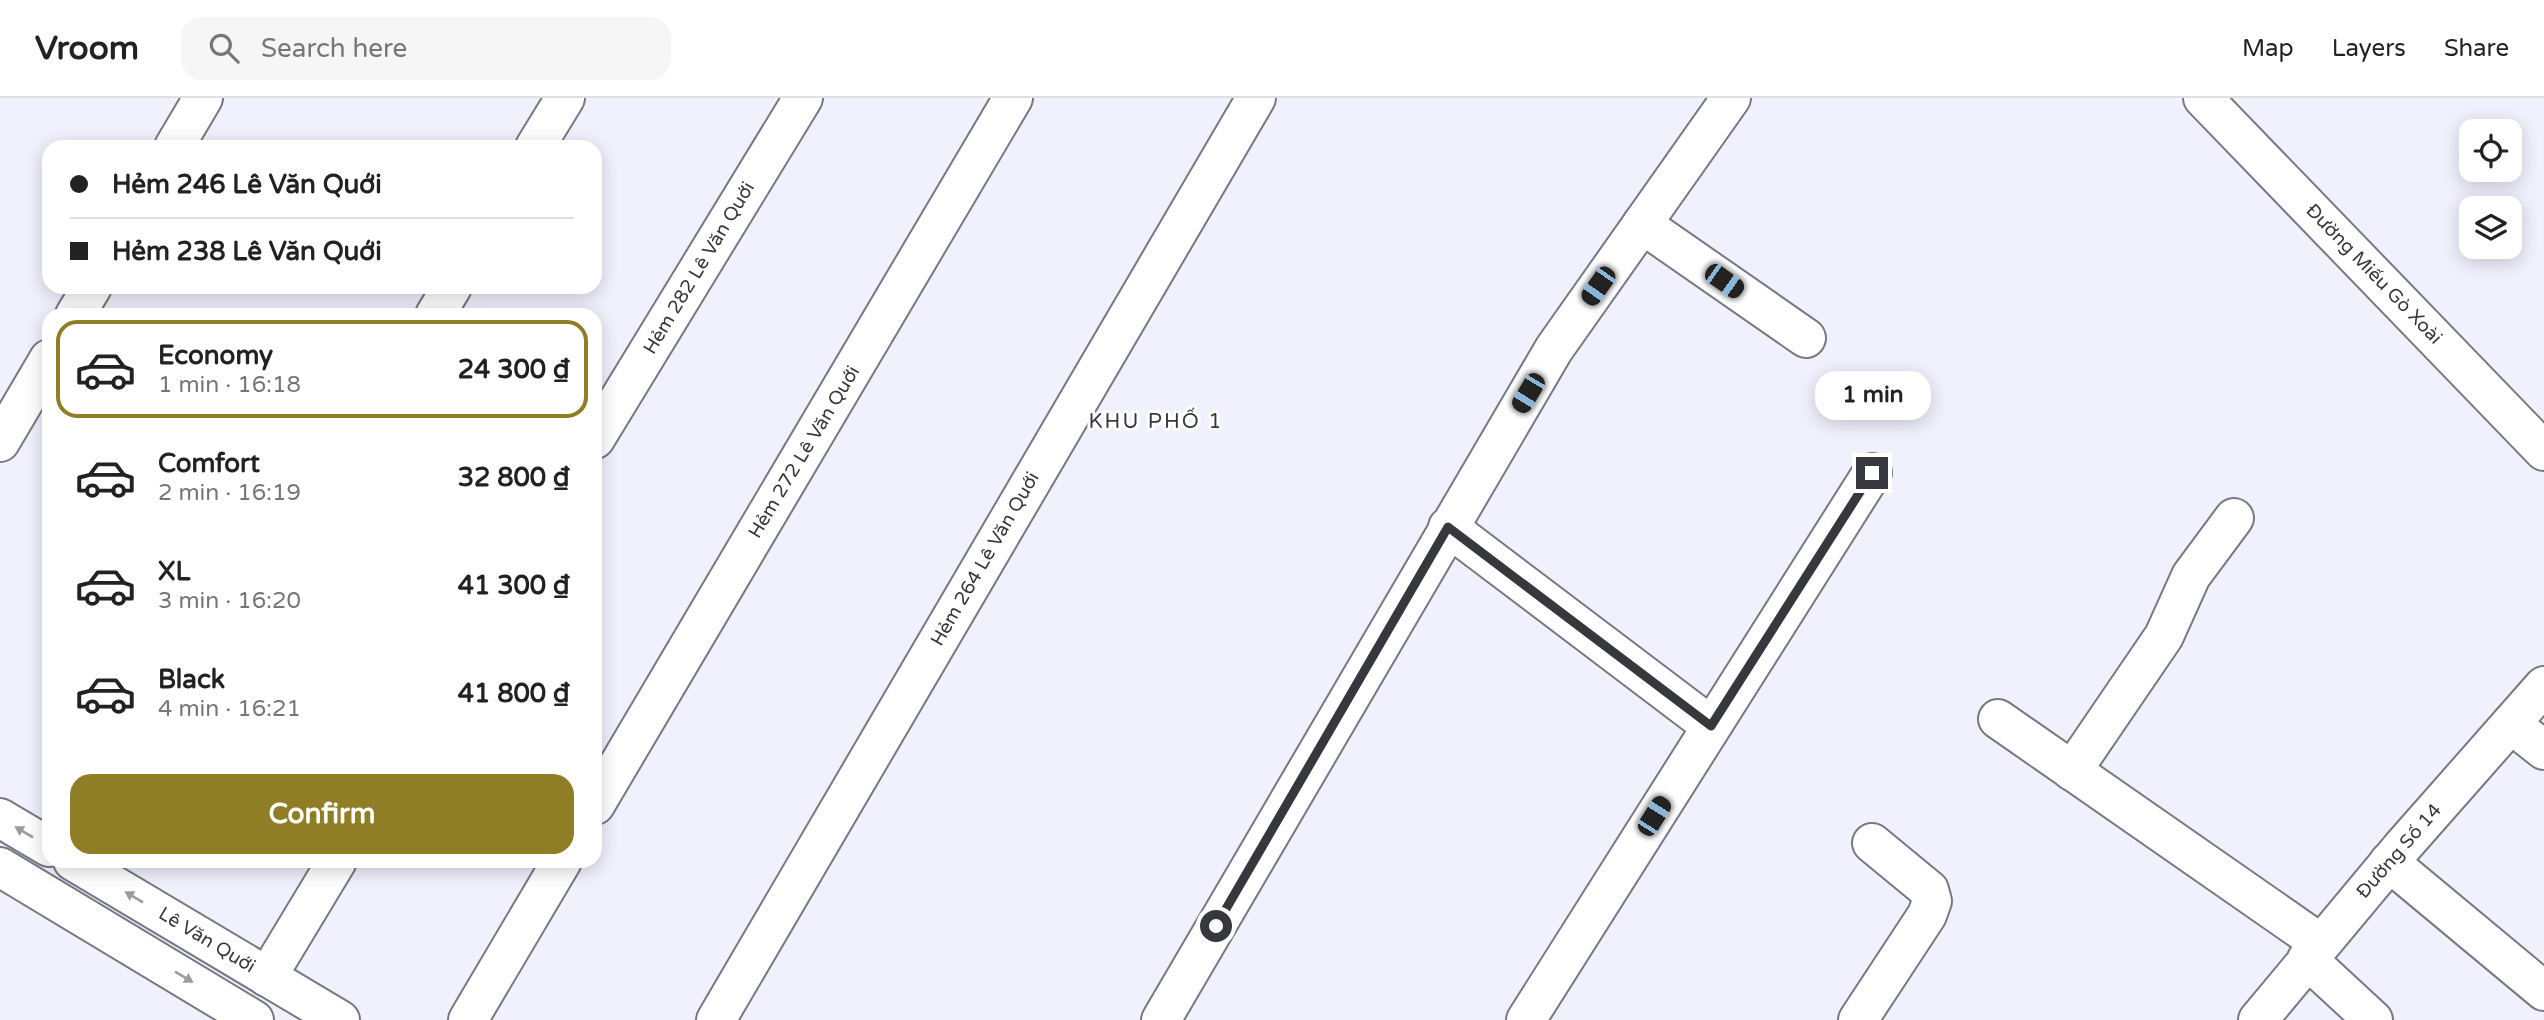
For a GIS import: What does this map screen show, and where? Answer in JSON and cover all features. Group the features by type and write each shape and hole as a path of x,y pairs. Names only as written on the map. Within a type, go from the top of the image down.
{"street":[{"path":"178,140 203,98"},
{"path":"539,140 565,98"},
{"name":"Hẻm 282 Lê Văn Quới","path":"602,428 803,98"},
{"name":"Hẻm 272 Lê Văn Quới","path":"602,793 1013,98"},
{"name":"Hẻm 264 Lê Văn Quới","path":"716,1020 1256,98"},
{"path":"1161,1020 1554,349 1731,98"},
{"name":"Đường Miếu Gò Xoài","path":"2203,98 2544,451"},
{"path":"1642,224 1806,338"},
{"path":"0,442 42,371"},
{"path":"1526,1020 1872,473"},
{"path":"2072,771 2164,636 2191,576 2234,518"},
{"path":"1448,527 1711,726"},
{"name":"Đường Số 14","path":"2258,1020 2389,862 2544,686"},
{"path":"1998,719 2314,951 2373,1020"},
{"path":"2511,724 2544,750"},
{"path":"0,818 42,843"},
{"path":"1858,1020 1927,915 1932,901 1929,890 1872,843"},
{"path":"2389,862 2544,991"},
{"path":"0,867 254,1020"},
{"path":"77,912 93,868"},
{"name":"Lê Văn Quới","path":"97,868 340,1020"},
{"path":"267,976 334,868"},
{"path":"468,1020 558,868"}],"district":[{"name":"KHU PHỐ 1","path":"1156,421"}],"route":[{"path":"1216,926 1448,527 1711,726 1872,473"}]}
